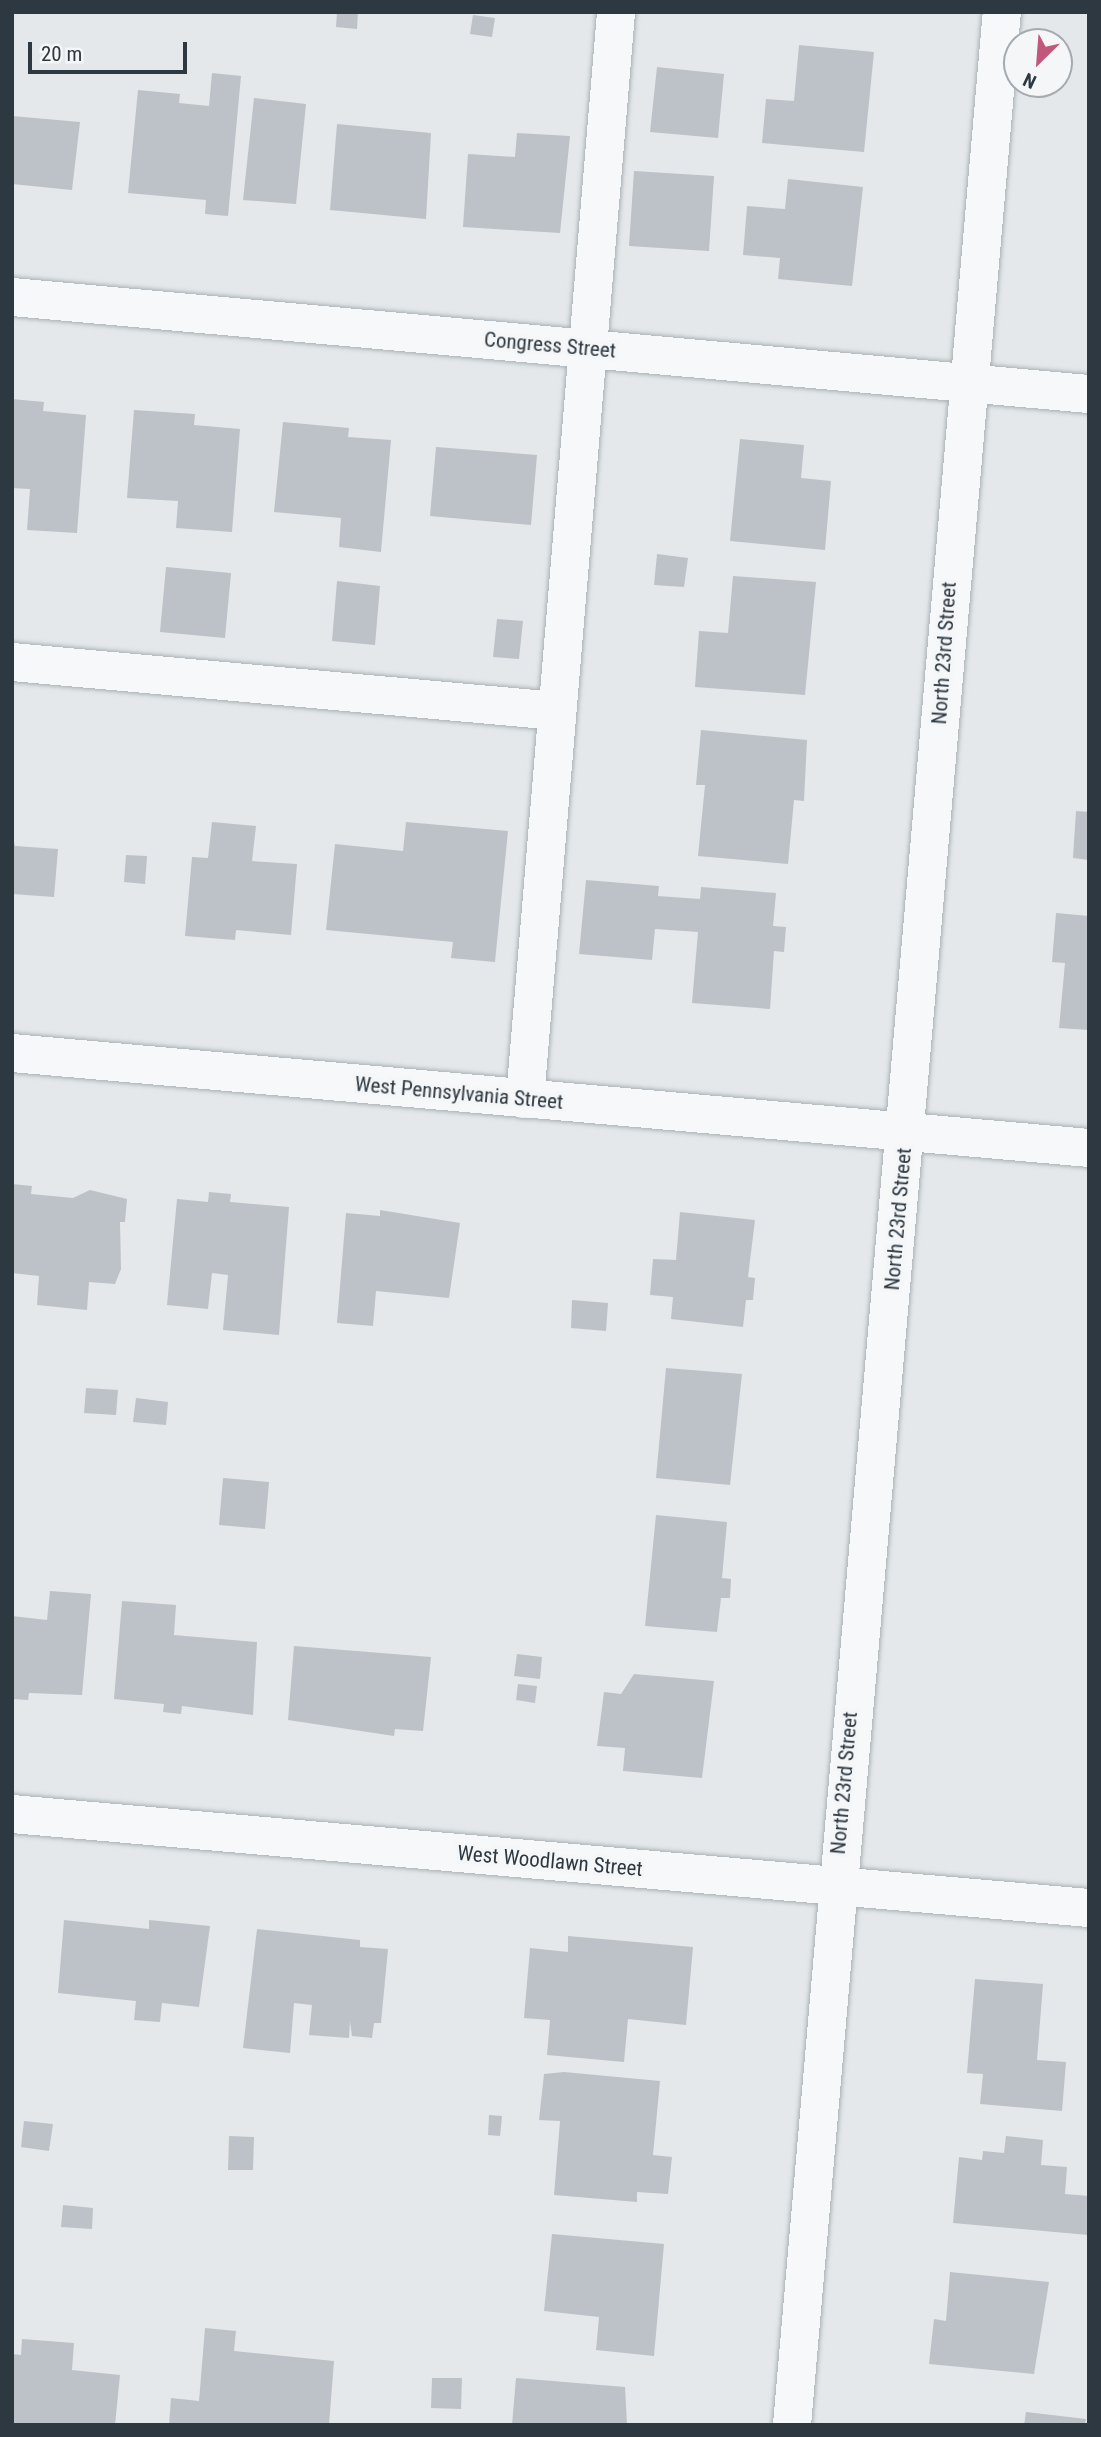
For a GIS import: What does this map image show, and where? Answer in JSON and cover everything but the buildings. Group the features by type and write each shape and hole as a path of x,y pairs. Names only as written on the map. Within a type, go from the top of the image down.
{"street":[{"path":"525,1099 617,12"},
{"name":"North 23rd Street","path":"792,2425 834,1886 906,1132 965,382 1002,12"},
{"name":"Congress Street","path":"12,297 1089,394"},
{"path":"12,662 557,712"},
{"name":"West Pennsylvania Street","path":"12,1054 1089,1148"},
{"name":"West Woodlawn Street","path":"12,1814 1089,1908"}]}
